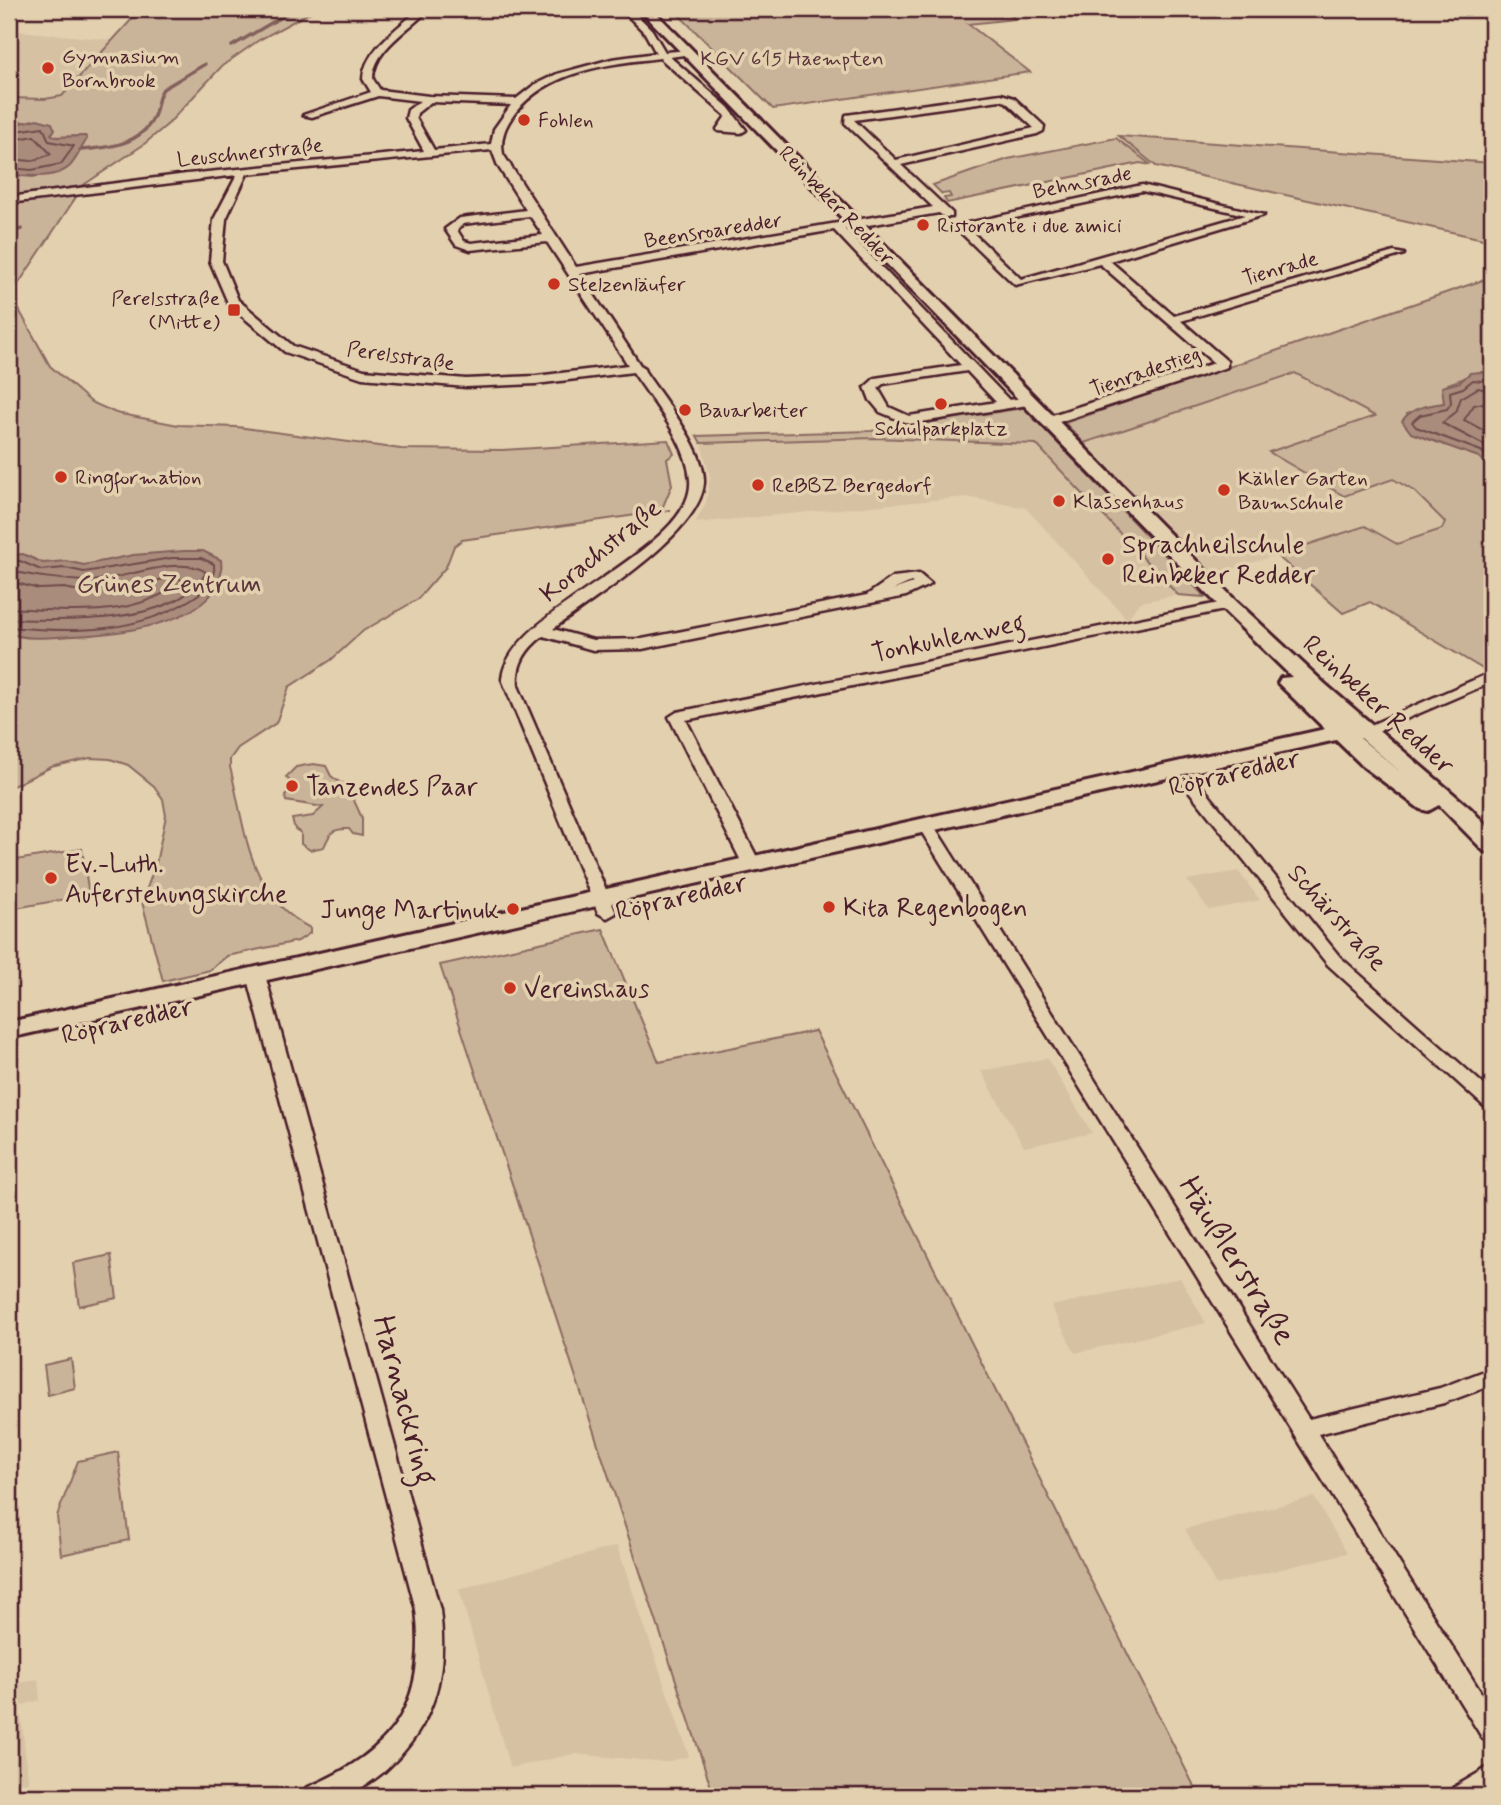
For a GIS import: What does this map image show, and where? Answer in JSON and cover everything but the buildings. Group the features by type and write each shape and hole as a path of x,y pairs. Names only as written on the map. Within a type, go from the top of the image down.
{"main road":[{"name":"Reinbeker Redder","path":"645,9 1229,605 1274,666 1407,789 1492,847"},
{"name":"Röpraredder","path":"604,905 752,864 930,833 1190,782 1353,737"},
{"name":"Röpraredder","path":"9,1030 258,982 1353,737"},
{"name":"Röpraredder","path":"9,1046 258,982"}],"street":[{"path":"377,93 368,80 368,71 385,47 424,9"},
{"path":"626,9 649,32 662,55 699,84 730,117"},
{"path":"495,147 500,128 517,102 545,83 619,61 688,52"},
{"path":"308,114 377,93 429,99 517,102"},
{"name":"Behnsrade","path":"893,164 1040,128 1010,100 1001,97 850,117 849,121 893,164 1019,283 1258,215 1142,188 960,226"},
{"path":"429,99 412,112 411,124 431,154"},
{"name":"Leuschnerstraße","path":"9,200 241,172 495,147"},
{"name":"Korachstraße","path":"495,147 500,162 639,368 690,452 697,482 695,495 680,523 665,538 541,631 516,655 510,670 510,686 604,905"},
{"name":"Perelsstraße","path":"241,172 243,176 220,219 216,261 233,302 289,349 362,374 452,383 536,380 639,368"},
{"path":"857,225 941,209"},
{"path":"533,212 460,222 451,229 462,245 470,247 551,237"},
{"name":"Beensroaredder","path":"574,271 857,225"},
{"name":"Reinbeker Redder","path":"839,229 1006,405"},
{"name":"Tienrade","path":"1172,320 1398,254"},
{"name":"Tienradestieg","path":"1048,421 1223,364 1102,260"},
{"path":"971,367 879,381 871,387 873,396 895,418 909,420 1029,401"},
{"path":"541,631 572,641 615,647 871,599"},
{"name":"Tonkuhlenweg","path":"752,864 677,717 1229,605"},
{"path":"1353,737 1492,677"},
{"path":"1475,684 1492,694"},
{"name":"Schärstraße","path":"1190,782 1334,961 1492,1102"},
{"name":"Häußlerstraße","path":"930,833 1492,1731"},
{"name":"Harnackring","path":"258,982 426,1601 433,1644 432,1671 426,1692 401,1738 380,1761 357,1777 315,1796"},
{"path":"1305,1429 1444,1395 1492,1376"},
{"path":"1462,1796 1492,1776"}],"shaded area":[{"name":"Gymnasium Bornbrook","path":"9,30 112,40 62,96 45,99 9,98"},
{"path":"1295,373 1376,416 1270,453 1344,496 1392,479 1413,491 1445,522 1441,529 1397,544 1365,526 1215,575 1084,443"},
{"name":"Sprachheilschule Reinbeker Redder","path":"875,438 1036,444 1178,595 1140,602 1127,619 1026,508 966,497 695,523 706,503 710,477 701,443"},
{"path":"1238,871 1260,900 1209,910 1187,880"},
{"path":"1047,1058 1092,1133 1024,1147 981,1071"},
{"path":"1180,1278 1206,1323 1075,1353 1051,1306"},
{"path":"1314,1497 1347,1553 1216,1585 1185,1529"},
{"path":"617,1546 689,1756 666,1762 573,1754 510,1768 459,1589"},
{"path":"15,1661 17,1684 38,1679 40,1700 20,1706 30,1796 9,1796 9,1662"}],"green space":[{"path":"141,9 316,9 259,40 222,66 168,124 143,145 82,186 9,196 9,175 33,177 64,170 85,136 56,137 21,121 9,126 9,98 45,99 62,96"},
{"name":"KGV 615 Haempten","path":"673,9 1006,9 1015,19 968,24 1030,72 773,109"},
{"path":"1119,136 1492,163 1492,241 1156,166"},
{"path":"1116,138 1151,165 1140,163 947,203 944,198 951,197 949,193 942,194 933,185 1008,159"},
{"name":"Grünes Zentrum","path":"78,194 17,286 18,308 50,366 91,402 116,413 178,425 237,427 401,449 502,450 668,440 674,454 667,459 672,485 661,511 671,510 462,540 454,546 446,567 418,599 363,631 331,660 289,687 276,723 238,748 230,759 230,767 252,859 261,879 273,898 289,914 310,928 310,933 298,941 227,956 210,970 163,981 142,902 156,863 166,816 163,799 154,786 128,765 110,759 90,758 51,767 9,788 9,204"},
{"path":"1492,277 1492,376 1481,372 1448,384 1444,403 1407,414 1411,433 1479,457 1492,471 1492,670 1488,672 1370,602 1343,613 1276,555 1365,526 1397,544 1442,529 1445,522 1414,491 1393,479 1344,496 1269,452 1375,416 1295,373 1084,443 1065,423"},
{"path":"1024,408 1205,597 1178,595 1036,444 875,438 701,443 697,436 871,431"},
{"path":"313,764 326,766 331,776 341,783 346,783 362,818 362,836 353,834 349,829 339,829 330,835 324,847 310,850 301,844 301,833 295,829 292,819 313,816 323,807 286,801 285,796 294,786 286,777 296,767"},
{"name":"Ev.-Luth. Auferstehungskirche","path":"82,849 89,895 16,908 9,896 13,887 10,861"},
{"path":"603,929 659,1062 815,1031 1199,1796 714,1796 440,965"},
{"path":"111,1255 117,1298 79,1306 73,1263"},
{"path":"71,1359 75,1388 48,1395 44,1365"},
{"path":"118,1452 129,1540 61,1555 57,1516 78,1461"}],"water":[{"path":"37,119 52,123 55,130 51,134 56,137 85,136 87,139 74,161 63,171 40,176 9,175 9,126"},
{"path":"1481,372 1492,376 1492,471 1479,457 1411,433 1402,421 1415,410 1444,403 1442,387 1460,382 1470,373"},
{"path":"203,551 221,560 219,581 208,598 190,611 142,628 93,635 41,638 9,633 9,555 23,554 43,563 66,561 84,565 133,555"}],"waterway":[{"path":"232,46 295,9"},
{"path":"80,150 123,143 141,133 154,116 163,89 205,64"},
{"path":"9,232 22,229"}],"place":[{"name":"Gymnasium Bornbrook","path":"48,68"},
{"name":"Fohlen","path":"524,120"},
{"name":"Ristorante i due amici","path":"923,225"},
{"name":"Stelzenläufer","path":"554,284"},
{"name":"Perelsstraße (Mitte)","path":"234,310"},
{"name":"Schulparkplatz","path":"941,404"},
{"name":"Bauarbeiter","path":"685,410"},
{"name":"Ringformation","path":"61,477"},
{"name":"ReBBZ Bergedorf","path":"758,485"},
{"name":"Kähler Garten Baumschule","path":"1224,490"},
{"name":"Klassenhaus","path":"1059,501"},
{"name":"Sprachheilschule Reinbeker Redder","path":"1108,559"},
{"name":"Tanzendes Paar","path":"292,786"},
{"name":"Ev.-Luth. Auferstehungskirche","path":"51,878"},
{"name":"Kita Regenbogen","path":"829,907"},
{"name":"Junge Martinuk","path":"513,909"},
{"name":"Vereinshaus","path":"510,988"}]}
